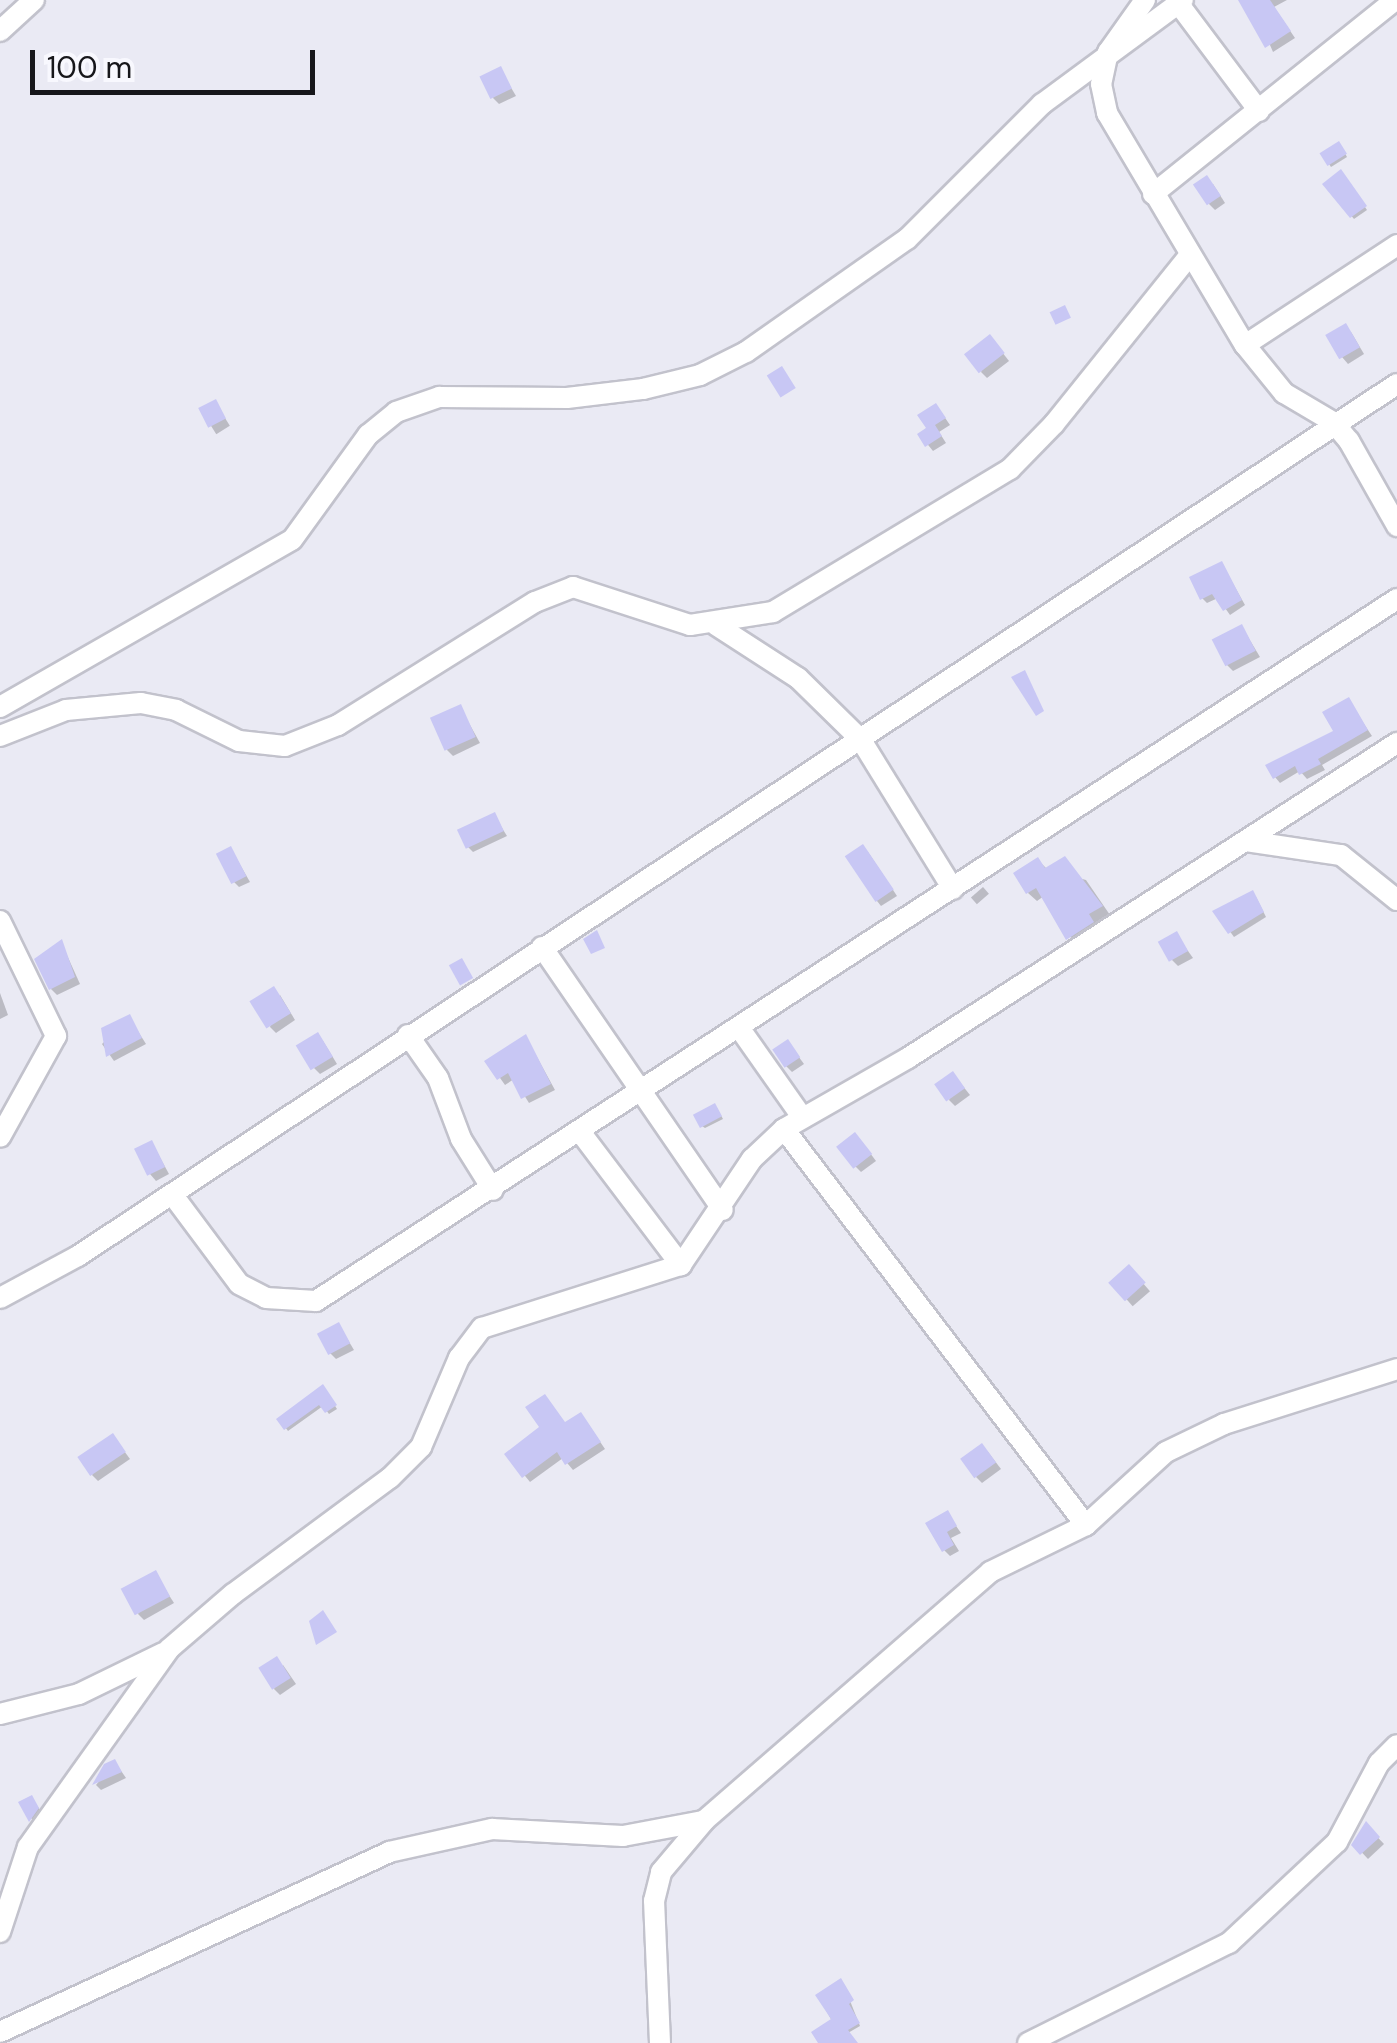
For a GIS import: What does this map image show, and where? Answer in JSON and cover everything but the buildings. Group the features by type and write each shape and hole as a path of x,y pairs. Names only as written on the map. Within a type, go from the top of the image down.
{"street":[{"path":"0,31 34,0"},
{"path":"1146,0 1108,52 1101,84 1108,113 1244,345 1284,392 1333,422 1397,526"},
{"path":"1153,194 1395,0"},
{"path":"0,707 292,540 368,434 396,412 439,397 567,398 643,389 700,375 746,352 907,239 1042,104 1180,2 1259,111"},
{"path":"1244,345 1397,245"},
{"path":"0,736 66,710 141,702 176,710 239,741 286,746 338,725 535,602 573,587 690,625 716,625 773,612 832,580 1010,468 1054,424 1189,256"},
{"path":"0,1298 172,1194 861,740 1333,422 1397,384"},
{"path":"172,1194 239,1284 290,1303 316,1301 642,1094 1397,599"},
{"path":"716,625 798,678 861,740 953,889"},
{"path":"0,1932 28,1847 169,1649 232,1594 390,1478 421,1447 459,1358 482,1328 681,1265 723,1210 752,1160 793,1123 908,1058 1397,743"},
{"path":"1246,841 1341,855 1397,900"},
{"path":"0,921 56,1036 0,1136"},
{"path":"542,947 723,1210"},
{"path":"740,1029 793,1123 1086,1525"},
{"path":"408,1035 438,1078 460,1139 493,1190"},
{"path":"581,1133 681,1265"},
{"path":"660,2043 654,1900 661,1872 705,1820 990,1572 1086,1525 1191,1437 1397,1369"},
{"path":"0,1714 79,1694 169,1649"},
{"path":"1028,2043 1229,1943 1336,1842 1379,1763 1397,1745"},
{"path":"0,2032 389,1852 492,1829 623,1836 705,1820"}]}
